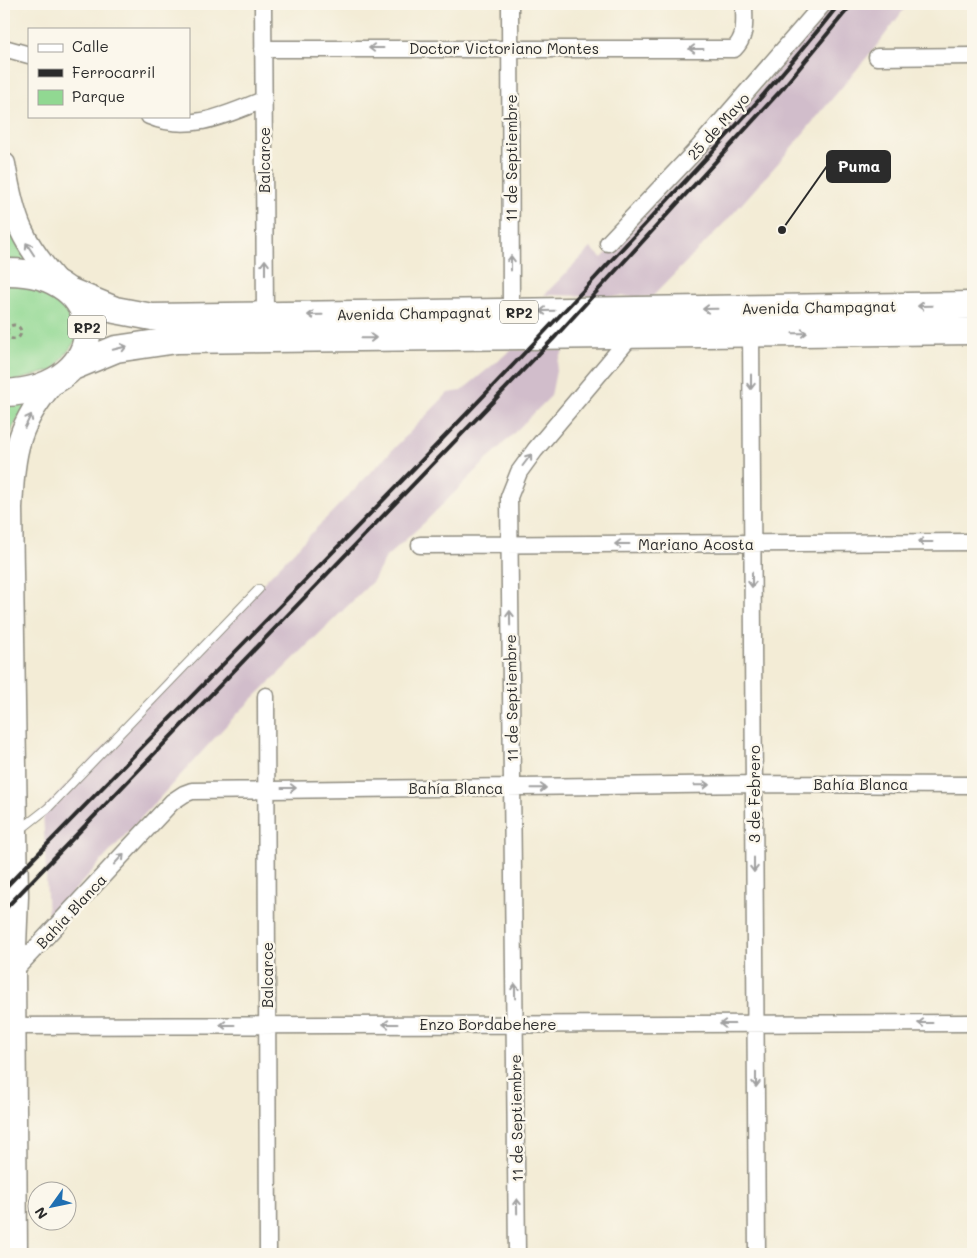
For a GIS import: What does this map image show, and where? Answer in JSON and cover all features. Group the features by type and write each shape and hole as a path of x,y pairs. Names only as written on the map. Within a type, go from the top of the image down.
{"highway":[{"name":"RP2","path":"4,272 32,274 65,289 80,306 87,323 86,342 66,372 24,390 4,393"},
{"name":"Avenida Champagnat","path":"65,289 115,310 152,317 973,305"},
{"name":"Avenida Champagnat","path":"66,372 116,348 166,341 973,330"}],"main road":[{"path":"4,164 12,208 20,232 34,255 65,289"},
{"path":"16,1254 9,1026 14,971 16,832 10,791 11,508 13,466 16,451 28,419 42,395 66,372"}],"street":[{"name":"Balcarce","path":"263,4 265,315"},
{"name":"11 de Septiembre","path":"510,4 511,312"},
{"name":"Doctor Victoriano Montes","path":"263,49 734,49 742,41 744,4"},
{"name":"25 de Mayo","path":"608,243 699,147 823,4"},
{"path":"4,48 28,55"},
{"path":"877,57 973,56"},
{"path":"155,118 166,122 197,123 264,100"},
{"name":"3 de Febrero","path":"751,333 757,1254"},
{"name":"11 de Septiembre","path":"517,1254 510,497 518,472 632,335"},
{"name":"Mariano Acosta","path":"420,545 973,542"},
{"name":"Balcarce","path":"266,696 268,1254"},
{"name":"Bahía Blanca","path":"14,971 178,797 192,791 266,788 513,788 754,784 973,785"},
{"name":"Enzo Bordabehere","path":"9,1026 973,1023"}],"lane":[{"path":"16,832 48,808 259,589"}],"path":[{"path":"14,324 20,328 21,332 15,339 10,338 5,332 9,326 14,324"}],"shaded area":[{"path":"832,4 908,4 878,44 780,161 730,217 652,297 544,295 591,248 602,258 737,116"},
{"path":"511,350 564,350 558,361 551,396 424,523 386,557 373,581 233,718 48,919 43,809 448,393 461,391"}],"green space":[{"path":"5,212 30,265 4,261"},
{"path":"4,281 33,283 71,308 76,340 54,370 4,384"},
{"path":"30,400 13,427 4,450 4,403"}],"railway":[{"path":"4,889 375,509 595,278 781,75 839,4"},
{"path":"4,910 556,336 783,88 852,4"}],"place":[{"name":"Puma","path":"782,230"}]}
